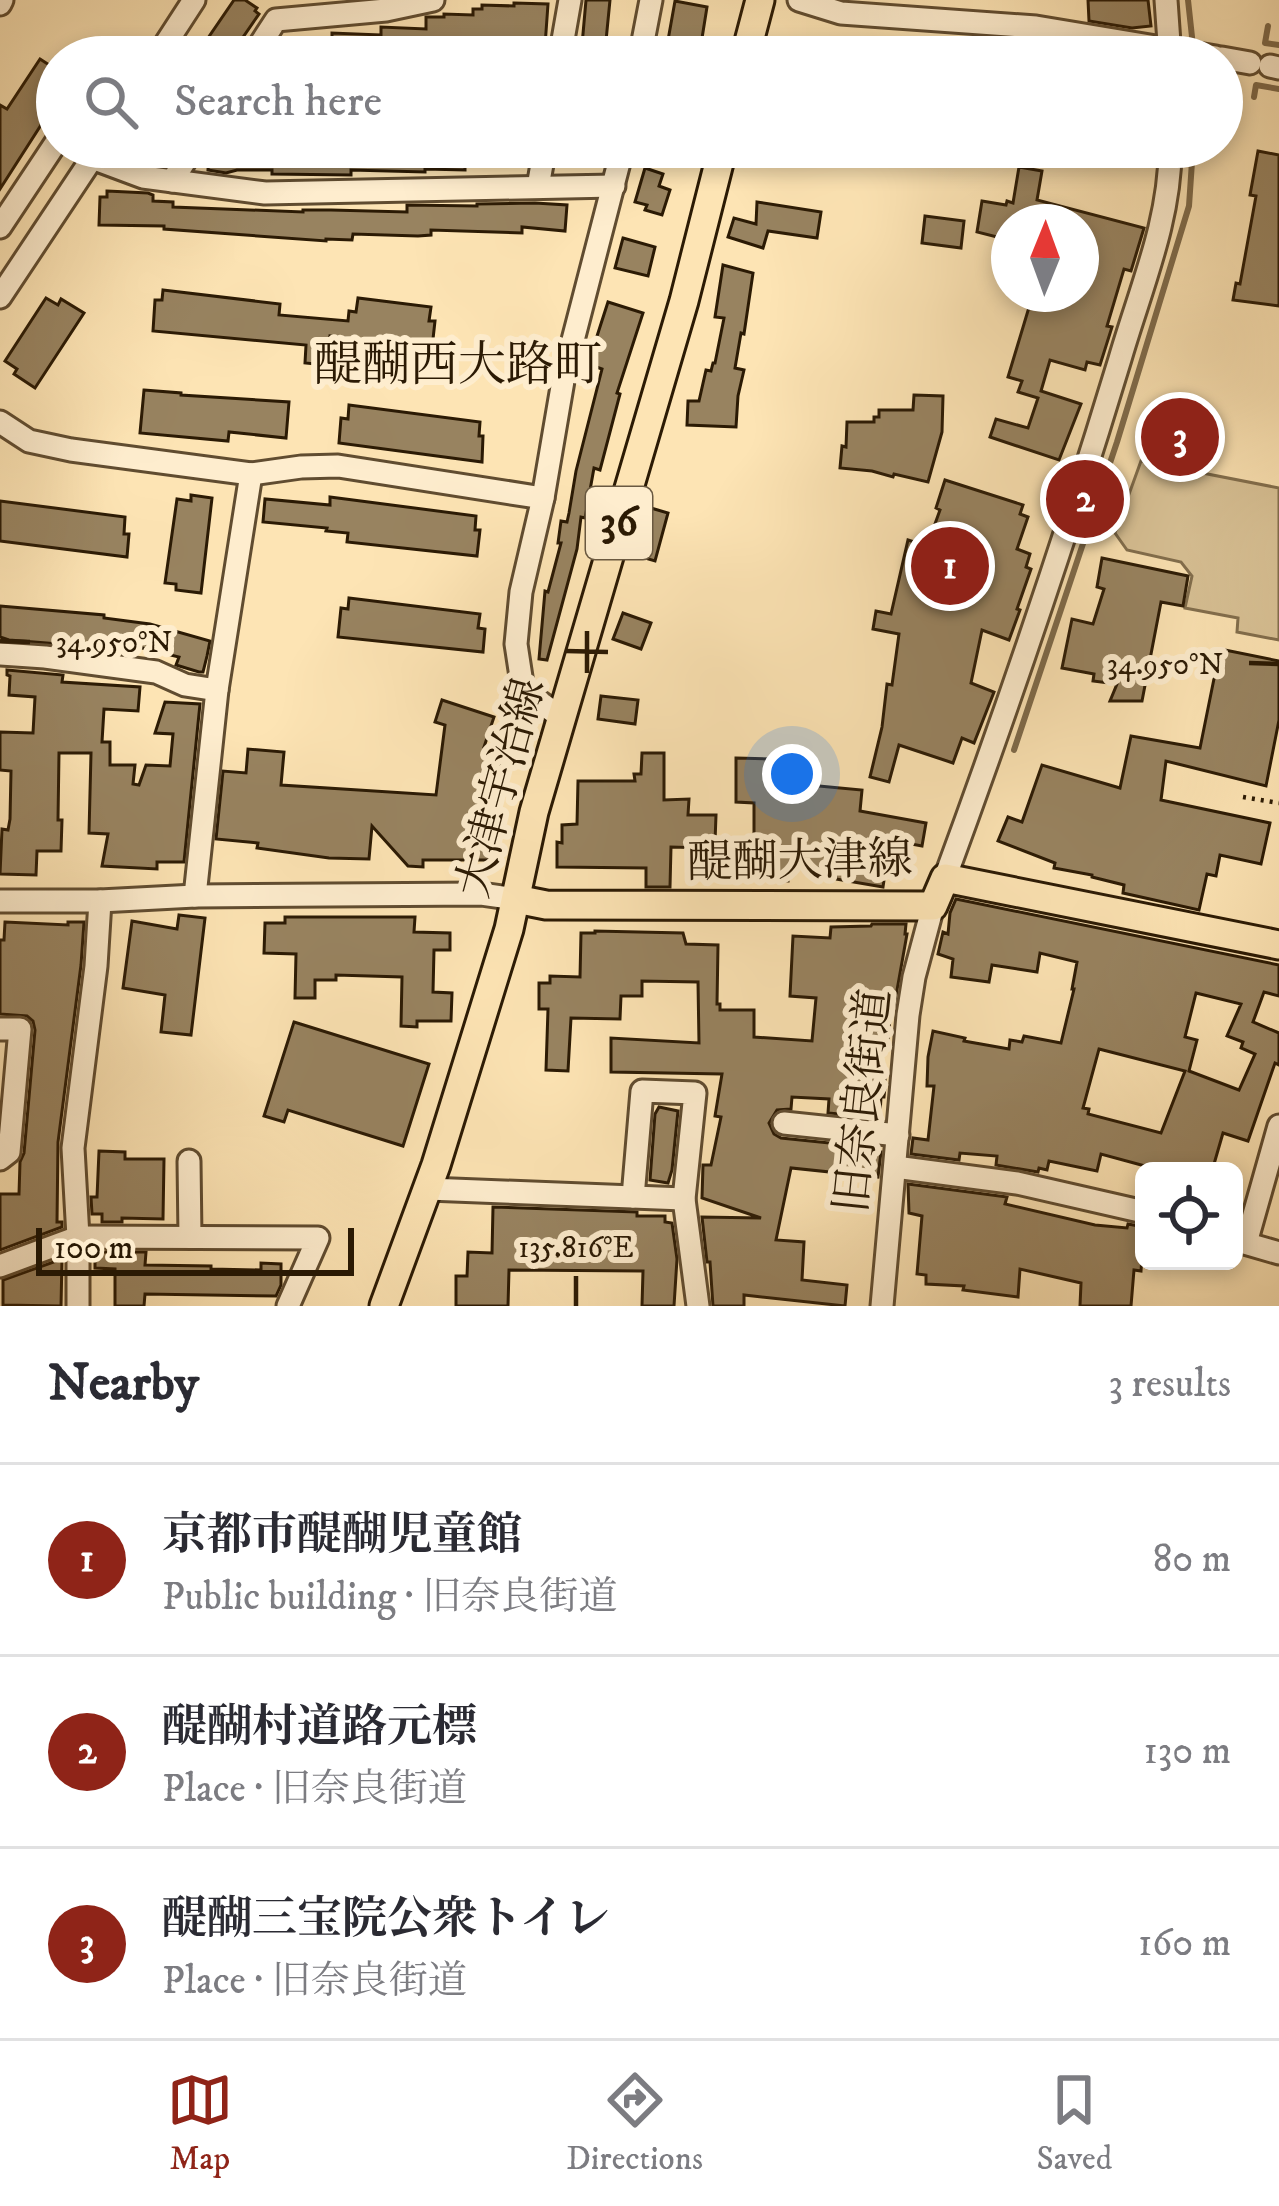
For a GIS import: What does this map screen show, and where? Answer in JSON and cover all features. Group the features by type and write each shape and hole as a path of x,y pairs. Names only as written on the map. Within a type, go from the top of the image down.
{"main road":[{"path":"751,36 759,3"},
{"name":"大津宇治線","path":"384,1306 428,1189 509,929 534,812 684,301 718,168"},
{"name":"醍醐大津線","path":"516,899 546,905 933,906 945,878 1279,945"}],"street":[{"path":"171,36 194,0"},
{"path":"266,36 276,20 386,10 433,0"},
{"path":"564,36 570,0"},
{"path":"644,36 651,0"},
{"path":"800,0 841,13 1036,27 1082,36"},
{"path":"1166,0 1169,36"},
{"path":"0,227 39,168"},
{"path":"0,297 86,168"},
{"path":"125,168 143,177 265,193 614,186"},
{"path":"172,181 180,168"},
{"path":"538,187 541,168"},
{"path":"562,718 523,690 516,644 521,592 564,375 618,168"},
{"path":"945,878 992,751 1114,378 1165,209 1168,168"},
{"path":"0,422 29,441 71,450 251,474 338,466 542,498"},
{"path":"196,896 217,690 251,474"},
{"path":"0,654 156,672 184,685 217,690"},
{"path":"0,901 482,894 516,899"},
{"path":"78,1306 74,1148 100,901"},
{"name":"旧奈良街道","path":"882,1306 908,1015 933,906"},
{"path":"0,1029 20,1029 9,1152 0,1159"},
{"path":"632,1197 642,1091 695,1094 684,1199 698,1306"},
{"path":"784,1123 898,1135"},
{"path":"1243,1232 1279,1126"},
{"path":"189,1161 190,1237"},
{"path":"896,1167 1017,1183 1135,1210"},
{"path":"428,1189 684,1199"},
{"path":"0,1266 78,1237 318,1238 288,1306"},
{"path":"1243,1242 1279,1253"}],"path":[{"path":"1243,797 1279,803"}],"shaded area":[{"path":"1141,461 1279,488 1279,640 1237,632 1238,618 1185,608 1192,576 1181,562 1127,550 1115,533"}],"building":[{"path":"234,0 245,0 257,8 259,14 244,36 209,36"},
{"path":"586,0 610,0 606,36 583,36"},
{"path":"1088,0 1148,0 1151,26 1089,21"},
{"path":"675,1 707,7 702,36 669,36"},
{"path":"548,4 546,36 332,36 381,35 381,27 426,29 426,17 473,15 473,9 482,9 482,5"},
{"path":"36,65 36,133 0,189 0,105 7,109"},
{"path":"1258,151 1279,155 1279,306 1233,300 1256,196 1250,195"},
{"path":"465,168 351,170 351,175 208,170"},
{"path":"645,168 663,174 659,186 670,190 662,215 635,202"},
{"path":"1019,168 1042,171 1037,200 1052,204 1006,204 1013,203"},
{"path":"107,191 148,193 153,201 173,202 173,207 303,212 407,212 407,205 567,205 565,231 522,227 522,233 431,230 431,235 353,234 352,240 326,241 99,225 100,197 107,197"},
{"path":"982,201 1000,204 991,204 991,236 977,232"},
{"path":"757,202 821,212 817,238 768,231 763,248 728,237 734,218 756,224"},
{"path":"925,216 964,221 961,248 922,243"},
{"path":"1099,216 1144,228 1131,271 1124,269 1100,365 1087,362 1085,370 1050,360 1041,391 1081,404 1059,460 990,437 996,419 1028,428 1038,398 1018,392 1022,381 1008,377 1028,312 1099,312"},
{"path":"623,238 655,247 648,276 615,268"},
{"path":"723,265 753,273 735,368 744,370 736,427 687,425 688,401 699,401 706,370 711,371 715,363 724,318 715,317"},
{"path":"163,290 280,304 279,315 348,321 349,311 356,312 358,298 431,307 429,321 435,321 432,348 330,336 327,365 305,363 306,345 153,331 155,300 162,300"},
{"path":"46,298 58,305 61,299 84,313 35,388 14,374 17,369 5,361"},
{"path":"608,302 643,313 617,393 600,470 594,468 547,660 539,659 545,591 561,543 561,521 567,522 602,369 588,364"},
{"path":"144,390 289,402 286,438 229,432 228,441 140,433"},
{"path":"914,395 943,396 942,432 928,482 840,468 847,422 874,422 879,410 913,410"},
{"path":"349,405 480,422 482,462 339,443 341,418 348,419"},
{"path":"945,480 1023,505 1020,514 1028,517 1017,549 1030,554 1026,567 1031,569 1009,640 982,630 971,683 994,692 974,743 962,738 953,763 899,745 889,782 870,777 899,634 873,629 876,611 891,614 908,540 927,546"},
{"path":"191,495 212,498 201,593 176,590 176,584 165,583 177,499 191,501"},
{"path":"330,497 476,516 475,530 480,530 477,556 347,542 348,533 327,528 263,522 265,499 330,505"},
{"path":"0,501 125,517 127,557 0,541"},
{"path":"651,508 668,513 655,561 638,556"},
{"path":"1102,558 1188,576 1183,606 1161,602 1142,701 1110,701 1117,684 1093,681 1094,674 1062,668 1072,619 1093,624 1104,589 1097,587"},
{"path":"349,598 480,614 478,628 485,629 483,652 338,637 341,608 348,609"},
{"path":"0,606 104,615 210,641 203,672 176,665 179,657 134,646 134,650 9,640 0,637"},
{"path":"623,613 651,623 641,649 613,639"},
{"path":"1220,649 1279,661 1279,720 1266,786 1166,761 1161,800 1270,823 1261,864 1220,855 1216,876 1207,874 1199,910 1123,893 1124,885 1054,868 1055,863 998,841 1008,817 1022,822 1042,765 1120,788 1131,736 1200,748"},
{"path":"7,670 63,675 62,682 140,687 138,711 104,709 102,742 110,742 110,765 135,765 133,784 139,785 146,765 170,766 173,734 155,733 165,702 200,704 184,862 157,862 157,869 102,866 108,834 89,833 91,753 59,753 61,851 37,851 36,875 0,874 2,829 8,830 10,819 11,771 0,770 0,732 33,733 35,697 9,695"},
{"path":"601,696 638,700 635,724 598,719"},
{"path":"442,700 494,717 484,747 502,750 495,794 483,793 483,832 490,832 490,860 423,860 423,867 408,866 372,826 369,859 329,858 216,839 223,771 246,773 248,749 284,752 281,785 436,795 445,725 435,722"},
{"path":"642,753 664,753 664,800 689,799 688,815 716,815 715,842 706,842 706,848 671,847 670,887 646,887 646,868 557,867 562,825 577,824 578,781 635,781 634,774 641,774"},
{"path":"736,758 769,759 769,771 776,771 777,782 862,790 860,811 926,823 922,846 890,840 883,887 836,879 837,869 788,867 788,881 747,880 747,839 754,839 754,803 736,802"},
{"path":"956,899 1279,965 1279,996 1264,992 1253,1022 1279,1033 1279,1065 1275,1063 1248,1141 1223,1133 1215,1162 1135,1163 1101,1154 1097,1171 1049,1161 1047,1170 1039,1168 1038,1172 996,1165 997,1156 960,1153 959,1160 911,1154 913,1138 928,1140 934,1086 927,1086 928,1057 933,1031 1009,1049 1010,1040 1022,1042 1024,1036 1061,1043 1074,989 1077,962 1040,953 1037,972 992,965 989,982 951,977 953,959 938,954 943,932 948,934","holes":["1196,993 1241,1004 1227,1036 1243,1042 1241,1048 1255,1054 1239,1090 1189,1071 1197,1040 1185,1037","1099,1049 1185,1071 1161,1133 1088,1114 1089,1109 1083,1108"]},
{"path":"179,915 205,918 191,1035 161,1032 165,995 123,988 132,921 177,929"},
{"path":"285,917 415,917 414,932 450,933 450,950 434,950 433,992 452,993 451,1021 401,1026 402,977 336,975 336,980 315,980 315,998 295,998 296,954 264,953 265,923 285,923"},
{"path":"5,922 84,922 58,1142 57,1222 62,1227 0,1250 0,1194 19,1194 35,1030 27,1016 0,1014 0,940 4,940"},
{"path":"906,924 907,934 888,1041 883,1040 885,1087 880,1114 828,1113 829,1099 792,1097 791,1109 777,1110 769,1123 781,1138 881,1152 878,1177 791,1168 776,1240 804,1242 802,1280 847,1285 845,1306 744,1295 744,1306 713,1306 702,1217 761,1218 702,1198 703,1165 711,1165 721,1117 715,1116 722,1074 611,1072 611,1038 699,1043 698,982 642,981 642,996 621,996 620,1019 571,1018 568,1071 546,1070 548,1009 539,1009 539,983 550,983 550,976 580,977 581,933 683,933 686,944 718,945 720,1010 754,1010 754,1037 812,1041 816,998 790,996 793,936 830,938 831,927"},
{"path":"294,1022 429,1064 403,1146 288,1110 284,1122 264,1116"},
{"path":"659,1107 678,1111 668,1183 650,1180"},
{"path":"99,1151 125,1152 125,1159 164,1159 163,1219 102,1222 102,1214 92,1214"},
{"path":"908,1184 1007,1197 1005,1204 1095,1225 1135,1225 1135,1270 1141,1270 1141,1271 1134,1270 1131,1306 1080,1306 1081,1283 1020,1269 1018,1297 926,1284 926,1275 917,1274 922,1216 909,1213"},
{"path":"493,1207 665,1216 665,1222 672,1223 677,1259 674,1306 642,1306 643,1271 509,1270 508,1306 456,1306 456,1276 467,1276 468,1252 492,1253"},
{"path":"95,1252 146,1252 145,1265 261,1270 261,1263 281,1264 281,1285 276,1296 145,1294 144,1306 115,1306 115,1269 95,1268"},
{"path":"62,1259 61,1306 3,1305 3,1280"}],"waterway":[{"path":"1188,0 1192,36"},
{"path":"1268,26 1265,43 1279,45"},
{"path":"1254,97 1256,85 1279,89"},
{"path":"1014,750 1117,442 1189,206 1192,168"}],"place":[{"name":"醍醐三宝院公衆トイレ","path":"1180,437"},
{"name":"醍醐村道路元標","path":"1085,499"},
{"name":"京都市醍醐児童館","path":"950,566"}],"district":[{"name":"醍醐西大路町","path":"458,366"}]}
